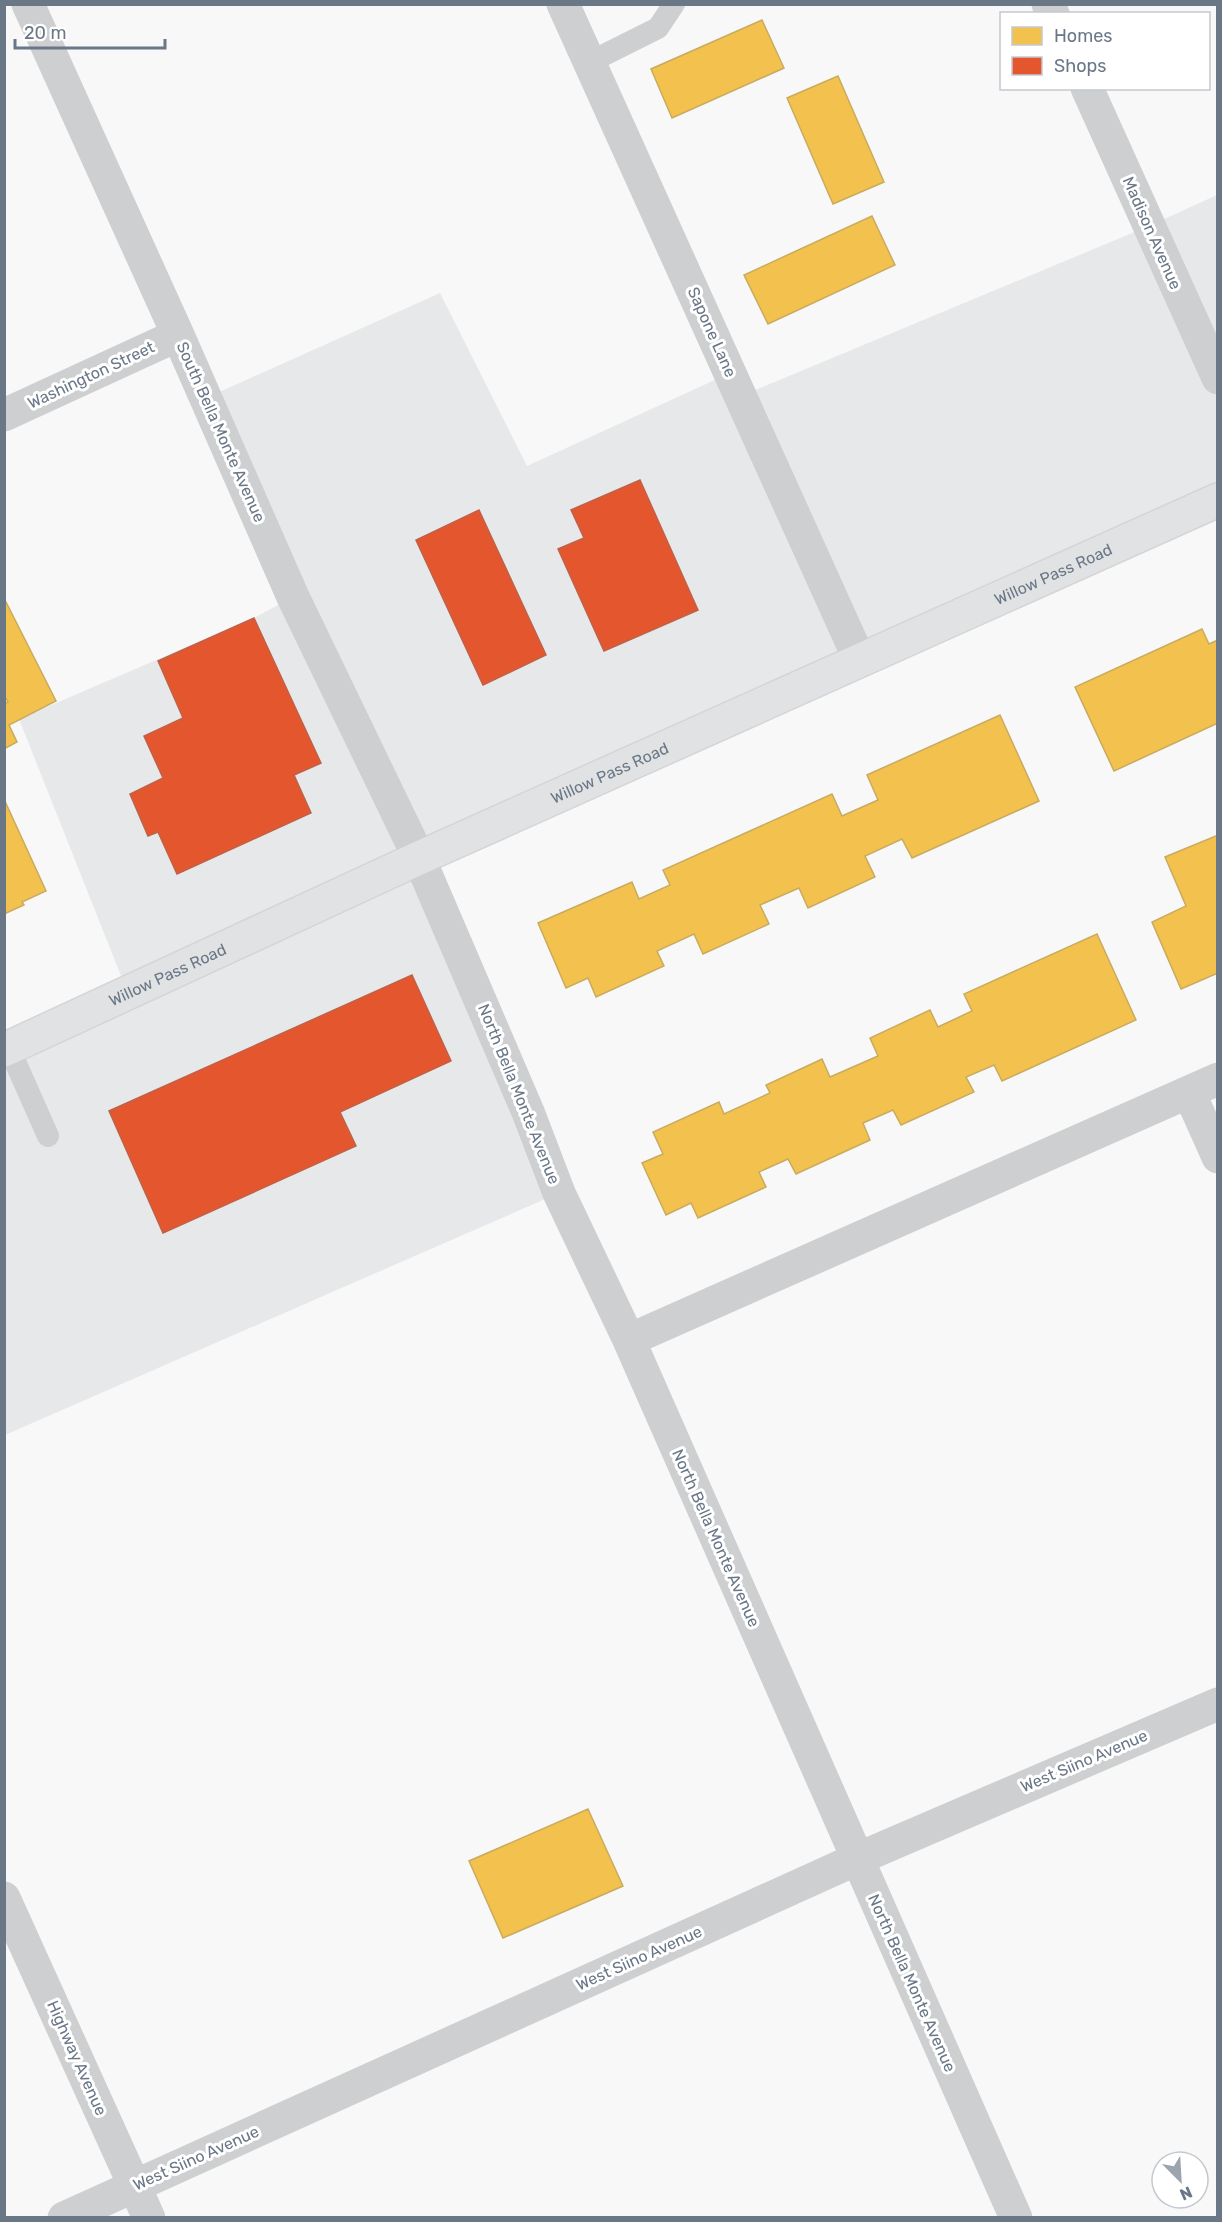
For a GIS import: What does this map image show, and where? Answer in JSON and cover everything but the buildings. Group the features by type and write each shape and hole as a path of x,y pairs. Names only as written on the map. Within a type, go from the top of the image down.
{"main road":[{"name":"Willow Pass Road","path":"7,1049 419,858 1218,500"}],"street":[{"name":"South Bella Monte Avenue","path":"28,4 178,335 293,597 419,858"},
{"name":"Sapone Lane","path":"563,4 860,661"},
{"name":"Madison Avenue","path":"1088,90 1218,378"},
{"name":"Washington Street","path":"4,415 178,335"},
{"name":"North Bella Monte Avenue","path":"419,858 560,1192 629,1340 1016,2217"},
{"path":"629,1340 1203,1086 1218,1157"},
{"name":"West Siino Avenue","path":"64,2217 857,1859 1218,1704"},
{"name":"Highway Avenue","path":"4,1899 149,2217"}],"lane":[{"path":"590,62 658,28 674,4"},
{"path":"7,1049 48,1136"}],"shaded area":[{"path":"1217,195 1217,500 419,858 559,1193 5,1435 4,1049 127,991 19,719 254,618 293,597 206,398 440,293 527,466 730,373 741,396 1149,226"}]}
